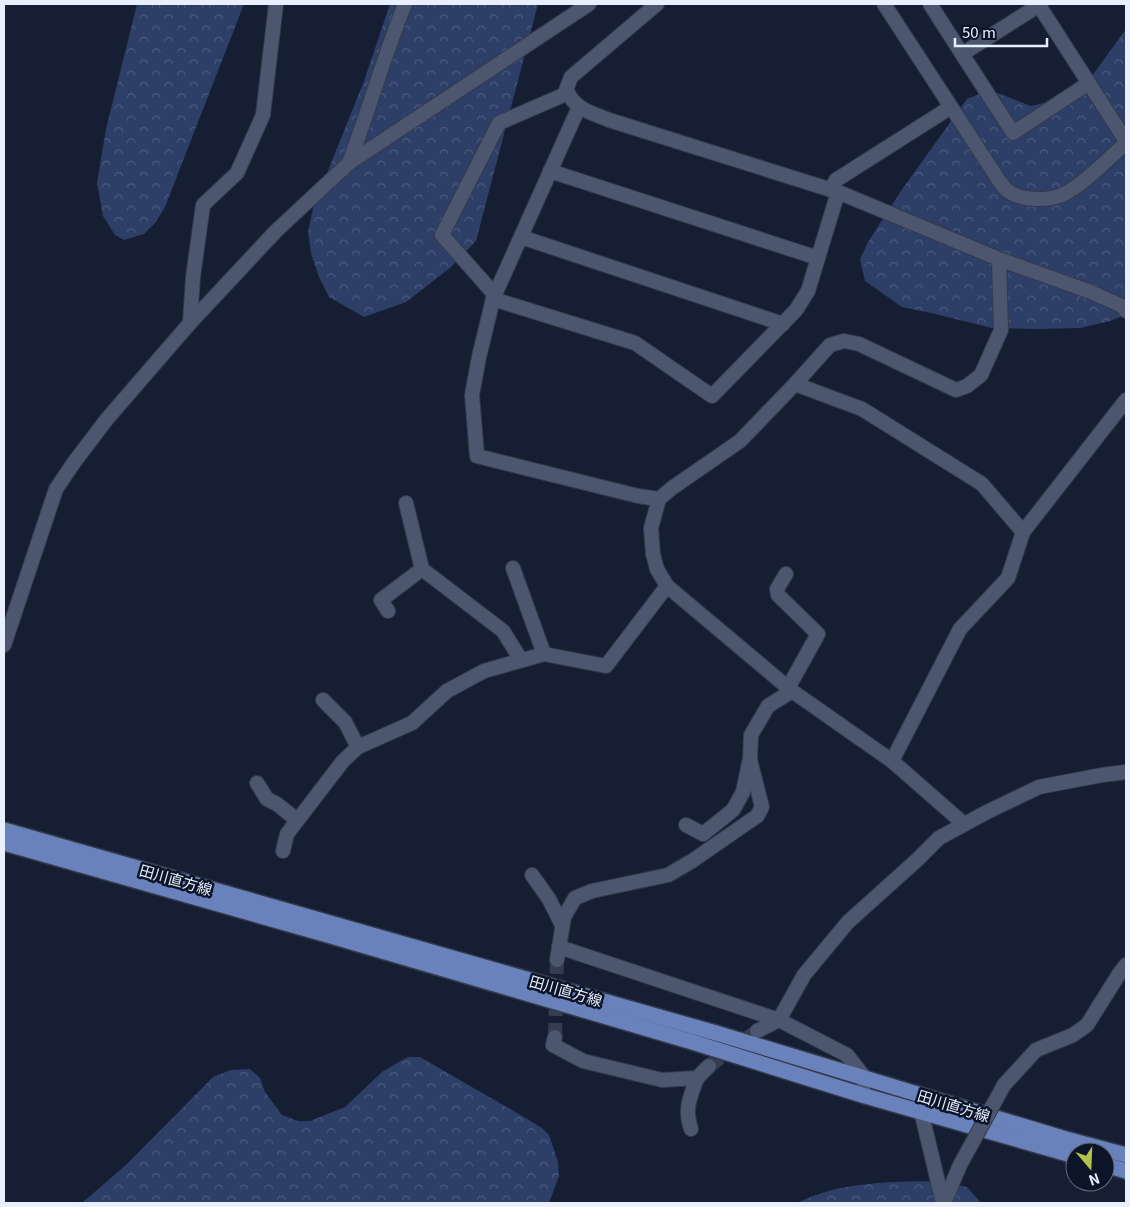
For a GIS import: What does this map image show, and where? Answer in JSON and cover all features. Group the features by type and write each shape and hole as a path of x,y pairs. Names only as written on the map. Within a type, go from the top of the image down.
{"main road":[{"name":"田川直方線","path":"4,830 706,1030 1066,1139 1126,1155"},
{"name":"田川直方線","path":"4,843 689,1041 862,1095 1065,1153"}],"street":[{"path":"190,323 193,277 203,205 237,172 263,115 276,4"},
{"path":"349,163 381,66 405,4"},
{"path":"4,645 56,490 75,461 107,420 190,323 276,231 349,163 589,4"},
{"path":"657,4 571,77 566,90 579,107 609,120 834,191 999,259 1091,292 1126,310"},
{"path":"884,4 998,179 1008,190 1029,199 1062,195 1079,184 1126,142 1039,4 962,54"},
{"path":"930,4 1013,133 1089,83"},
{"path":"568,93 499,122 442,235 494,297 635,343 712,396 796,310 808,291 818,258 836,180 951,108"},
{"path":"579,107 494,297 472,394 478,456 638,496 659,499"},
{"path":"550,171 818,258"},
{"path":"521,237 783,324"},
{"path":"964,824 892,761 790,689 667,586 657,569 653,554 651,528 659,499 740,441 795,384 830,344 844,341 859,344 956,390 967,386 981,375 1001,330 999,259"},
{"path":"795,384 862,409 982,484 1022,532"},
{"path":"892,761 960,629 1008,578 1022,532 1126,400"},
{"path":"406,503 422,569 503,631 521,660"},
{"path":"512,568 544,654"},
{"path":"388,611 381,600 422,569"},
{"path":"686,825 702,834 733,810 743,792 750,760 751,735 768,706 790,689 818,634 778,595 777,590 786,574"},
{"path":"283,851 287,834 297,820 343,761 358,747 412,723 448,692 484,670 544,654 606,666 667,586"},
{"path":"323,700 345,722 358,747"},
{"path":"750,760 762,807 757,816 692,862 668,875 592,891 575,898 564,917 558,953 779,1020 847,1055 865,1078 862,1095"},
{"path":"756,1031 779,1020 804,975 848,922 939,838 1039,787 1126,772"},
{"path":"257,783 267,799 278,804 297,820"},
{"path":"532,875 549,899 562,925"},
{"path":"943,1203 960,1165 1004,1085 1036,1050 1073,1035 1087,1024 1118,974 1126,966"},
{"path":"555,1037 553,1045 583,1061 662,1080 697,1078"},
{"path":"691,1129 687,1117 687,1107 697,1078 709,1066"},
{"path":"921,1111 943,1203"}],"green space":[{"path":"137,4 244,4 165,207 156,222 144,234 124,240 115,235 103,216 97,183 106,129"},
{"path":"390,4 538,4 476,241 450,268 406,302 364,317 329,297 319,277 311,253 308,232 313,208 364,81"},
{"path":"1126,29 1126,315 1080,328 992,328 902,307 865,281 860,259 868,242 903,188 967,99 984,92 995,92 1031,106 1056,100 1084,87"},
{"path":"408,1057 420,1057 524,1117 542,1128 549,1135 558,1162 559,1176 549,1203 82,1203 127,1164 213,1077 231,1070 250,1069 260,1078 265,1092 282,1115 298,1121 310,1121 345,1107 382,1072"},
{"path":"939,1181 967,1187 981,1203 797,1203 831,1190 866,1184"}],"tunnel":[{"path":"555,1037 557,960"},
{"path":"709,1066 757,1031"}]}
